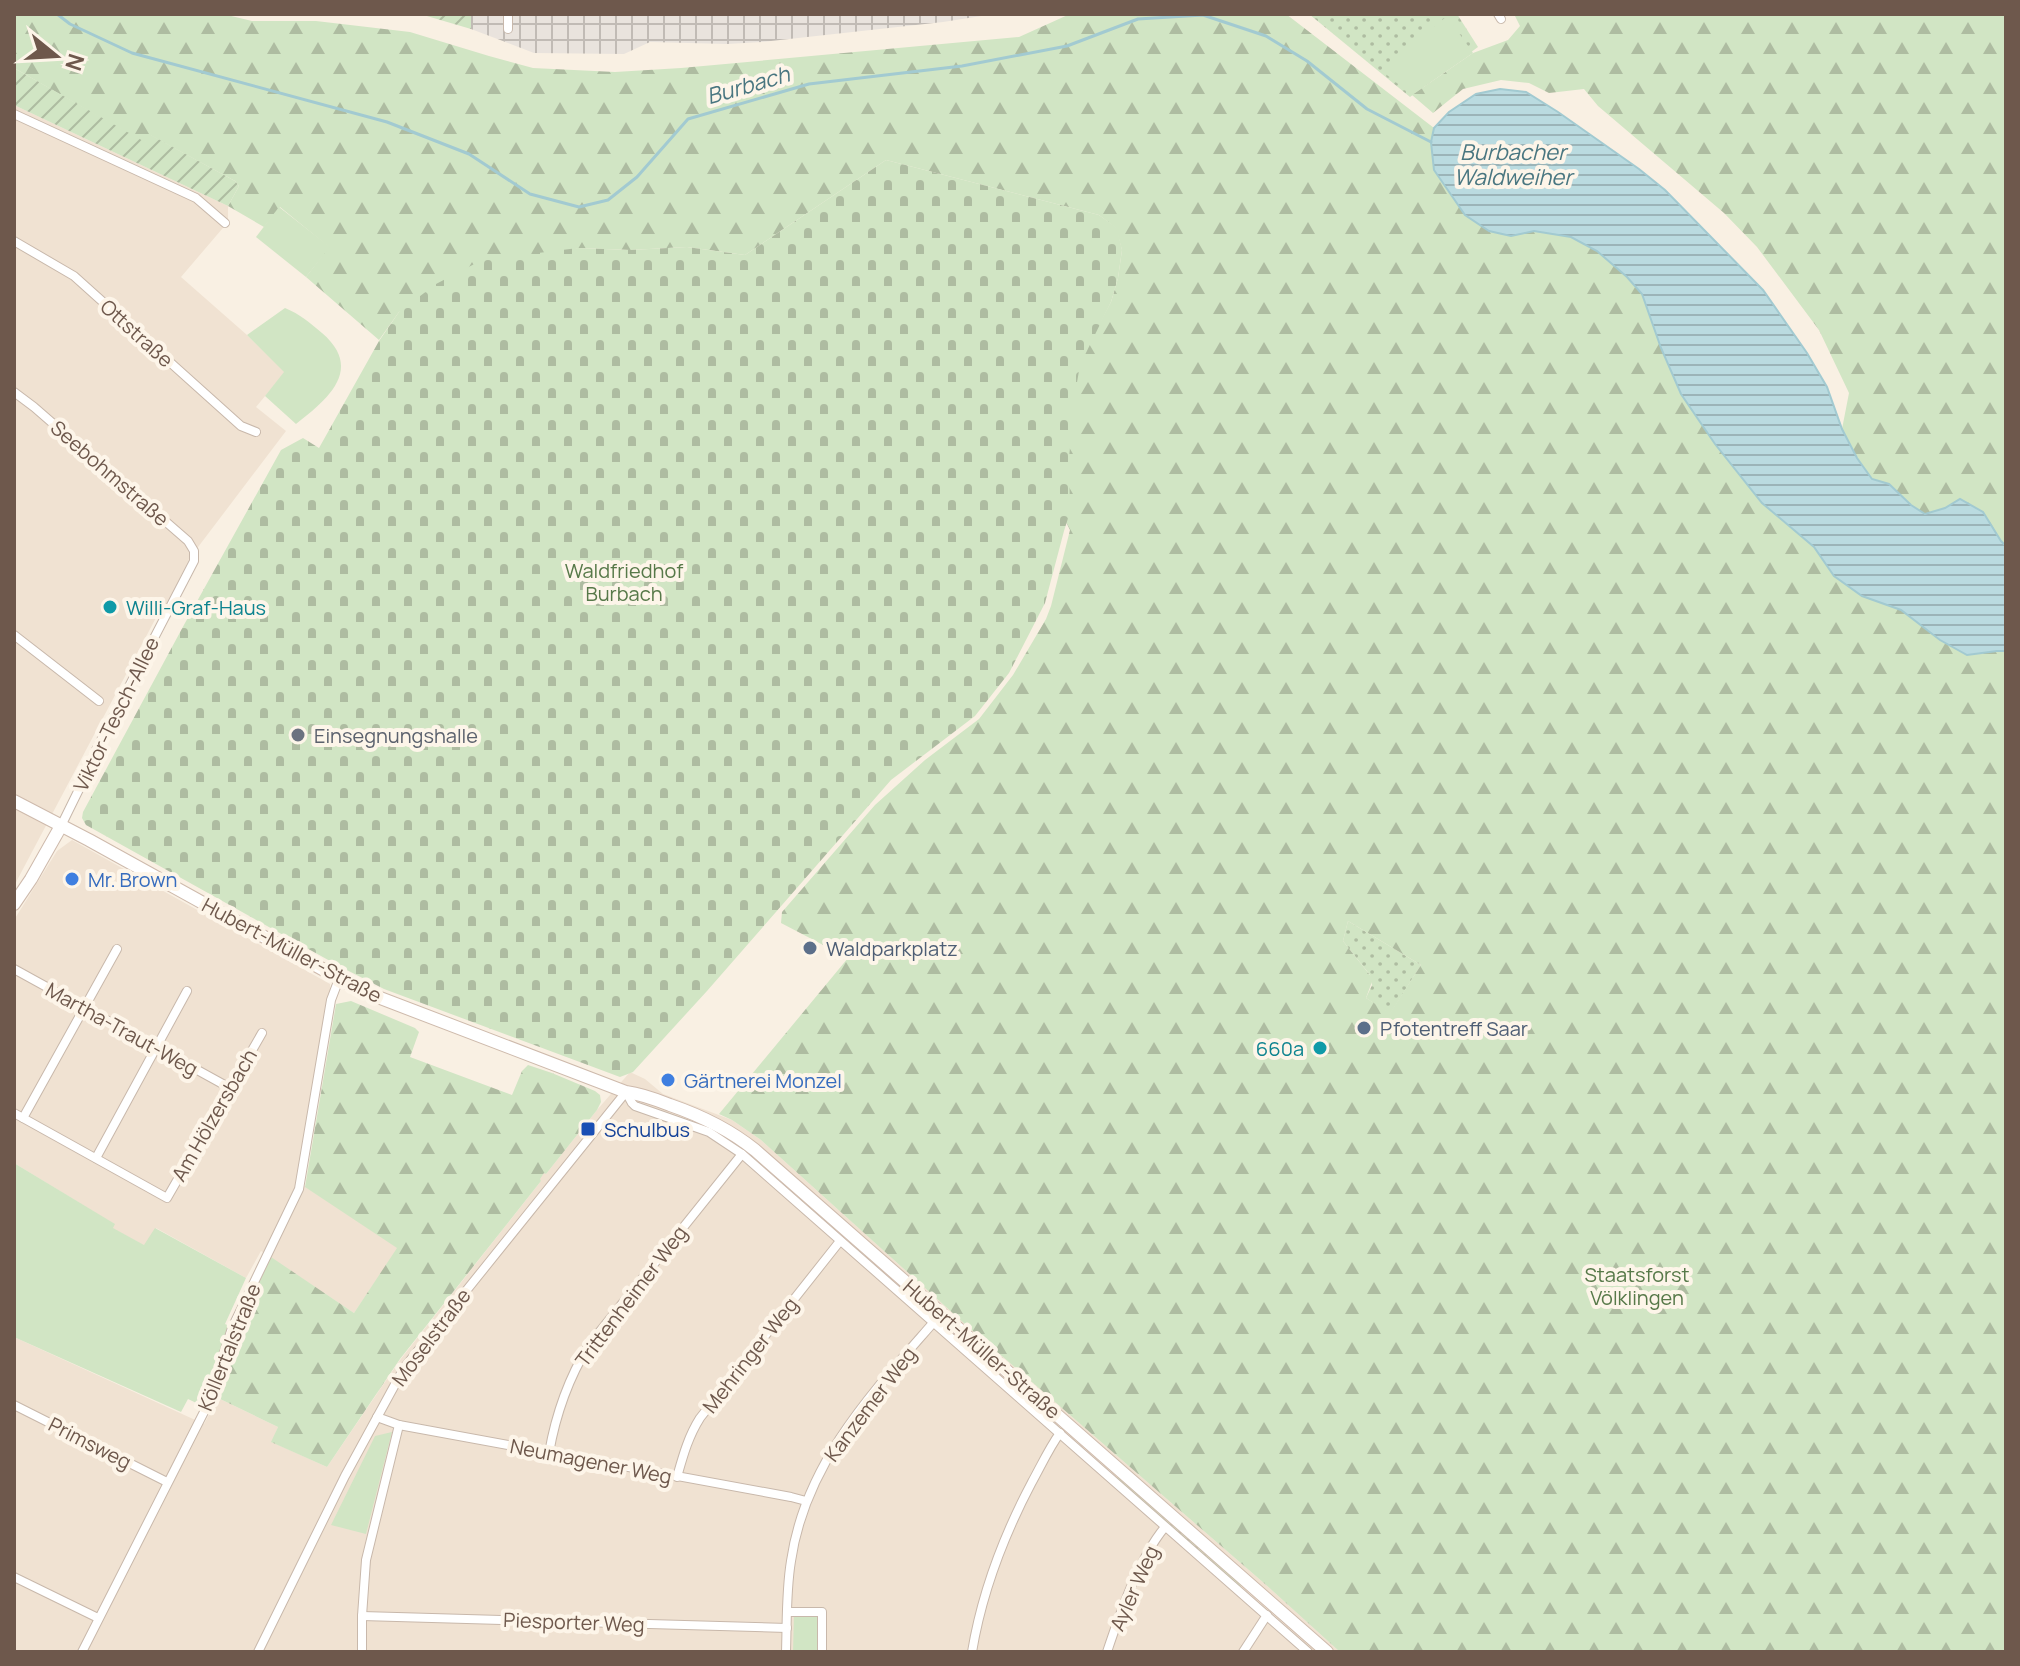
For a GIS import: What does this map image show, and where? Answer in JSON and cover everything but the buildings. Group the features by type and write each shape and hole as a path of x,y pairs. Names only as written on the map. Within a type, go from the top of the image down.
{"main road":[{"name":"Hubert-Müller-Straße","path":"14,801 375,996 626,1092 644,1095 700,1115 732,1132 1318,1650"},
{"path":"14,904 61,826"}],"street":[{"path":"508,14 508,29"},
{"path":"14,114 196,198 225,223"},
{"name":"Ottstraße","path":"14,241 74,276 241,426 256,432"},
{"name":"Seebohmstraße","path":"14,392 188,541 194,551 194,561"},
{"name":"Viktor-Tesch-Allee","path":"61,826 96,750 194,561"},
{"path":"14,635 99,701"},
{"path":"23,1118 117,949"},
{"name":"Martha-Traut-Weg","path":"14,969 230,1088"},
{"name":"Köllertalstraße","path":"82,1652 206,1408 232,1328 299,1189 331,1000 339,979"},
{"path":"14,1113 96,1158 187,991"},
{"name":"Am Hölzersbach","path":"96,1158 167,1198 262,1033"},
{"name":"Hubert-Müller-Straße","path":"626,1092 635,1106 709,1132 742,1154 1267,1615 1318,1650"},
{"name":"Moselstraße","path":"258,1652 404,1368 626,1092"},
{"name":"Trittenheimer Weg","path":"549,1453 565,1391 589,1345 742,1154"},
{"name":"Mehringer Weg","path":"677,1477 683,1451 700,1418 840,1241"},
{"name":"Kanzemer Weg","path":"786,1652 790,1561 806,1501 816,1477 841,1435 933,1323"},
{"name":"Primsweg","path":"14,1405 167,1482"},
{"name":"Neumagener Weg","path":"377,1417 399,1425 806,1501"},
{"path":"362,1652 366,1560 399,1425"},
{"path":"972,1652 996,1560 1014,1516 1060,1433"},
{"name":"Ayler Weg","path":"1107,1652 1132,1587 1154,1541 1165,1527"},
{"path":"14,1577 98,1618"},
{"path":"787,1612 822,1612 822,1652"},
{"path":"1243,1652 1267,1615"},
{"name":"Piesporter Weg","path":"362,1616 787,1628"}],"shaded area":[{"path":"471,14 994,14 762,42 650,42 624,54 534,53 471,29"},
{"path":"14,105 228,206 228,222 181,277 285,372 256,407 286,431 189,559 166,615 158,614 14,886"},
{"path":"72,840 330,984 331,1000 300,1183 398,1248 354,1313 261,1251 246,1278 156,1228 145,1246 112,1228 114,1224 14,1163 14,920 57,851"},
{"path":"630,1072 645,1079 663,1094 732,1120 761,1140 966,1325 1340,1652 14,1652 14,1337 204,1424 218,1398 278,1427 272,1442 327,1467 400,1360 541,1181 539,1179"}],"green space":[{"name":"Staatsforst Völklingen","path":"14,14 223,14 252,21 316,21 410,32 533,68 615,72 1019,37 1070,14 1286,14 1434,128 1431,142 1434,170 1465,215 1489,231 1511,236 1534,231 1571,237 1597,251 1642,294 1681,394 1715,444 1762,503 1815,547 1834,576 1862,596 1901,610 1940,640 1967,655 2006,651 2006,1652 1340,1652 966,1325 761,1140 719,1114 848,958 781,923 782,912 875,805 925,760 979,719 1013,675 1046,619 1070,530 1065,520 1053,411 1111,302 1122,250 1116,228 1099,215 886,160 745,255 687,247 630,250 578,248 399,312 379,340 306,277 329,247 280,207 264,227 228,206 239,186 235,181 150,135 145,143 14,68","holes":["1348,921 1421,965 1390,1013 1366,998 1373,979 1343,941"]},
{"path":"420,14 471,14 471,29"},
{"path":"1309,14 1457,14 1478,47 1410,97"},
{"path":"1514,14 2006,14 2006,546 1945,508 1925,514 1889,484 1872,479 1842,429 1849,393 1819,330 1757,247 1724,213 1598,106 1584,89 1549,93 1529,83 1501,80 1463,89 1433,113 1412,95 1473,53 1508,40 1520,26"},
{"path":"1447,16 1473,53 1412,95 1383,72"},
{"path":"14,68 145,142 149,134 235,181 239,186 228,206 14,105"},
{"name":"Waldfriedhof Burbach","path":"886,160 1099,215 1117,228 1122,250 1118,278 1111,302 1080,365 1069,458 1070,512 1045,603 1009,673 975,716 891,780 633,1072 620,1077 384,989 86,825 83,812 281,450 303,438 319,448 379,341 399,312 436,284 482,260 578,248 630,250 687,247 745,255"},
{"path":"279,207 330,247 306,277 256,237"},
{"path":"285,308 322,333 334,346 340,359 341,371 337,383 296,424 265,396 284,372 247,335"},
{"path":"1348,921 1421,965 1390,1014 1366,998 1372,985 1370,975 1343,941"},
{"path":"351,1001 415,1028 419,1032 410,1057 512,1095 522,1071 528,1065 595,1091 600,1095 601,1102 400,1359 327,1467 271,1442 278,1427 218,1398 246,1333 238,1328 271,1257 354,1313 397,1248 305,1187 336,1004"},
{"path":"14,1163 144,1245 155,1228 246,1278 225,1324 246,1334 209,1409 188,1399 181,1412 14,1337"},
{"path":"392,1432 366,1534 331,1525 375,1436"},
{"path":"1119,1476 1242,1584 1239,1588 1115,1479"},
{"path":"794,1612 822,1612 822,1652 793,1652"}],"water":[{"name":"Burbacher Waldweiher","path":"1500,89 1526,92 1639,169 1665,190 1763,290 1827,387 1842,429 1872,479 1889,484 1925,514 1960,499 1983,512 2006,546 2006,651 1967,655 1940,640 1901,610 1862,596 1834,576 1814,547 1762,503 1715,444 1681,394 1642,294 1597,251 1571,237 1534,231 1511,236 1489,231 1465,215 1434,170 1431,142 1434,128 1449,112 1476,94"}],"waterway":[{"name":"Burbach","path":"57,14 70,24 132,53 387,122 469,154 530,194 579,207 608,200 637,177 688,119 809,84 962,66 1067,46 1138,19 1203,15 1266,36 1307,61 1367,109 1431,142"}],"place":[{"name":"Willi-Graf-Haus","path":"110,607"},
{"name":"Einsegnungshalle","path":"298,735"},
{"name":"Mr. Brown","path":"72,879"},
{"name":"Waldparkplatz","path":"810,948"},
{"name":"Pfotentreff Saar","path":"1364,1028"},
{"name":"660a","path":"1320,1048"},
{"name":"Gärtnerei Monzel","path":"668,1080"},
{"name":"Schulbus","path":"588,1129"}]}
